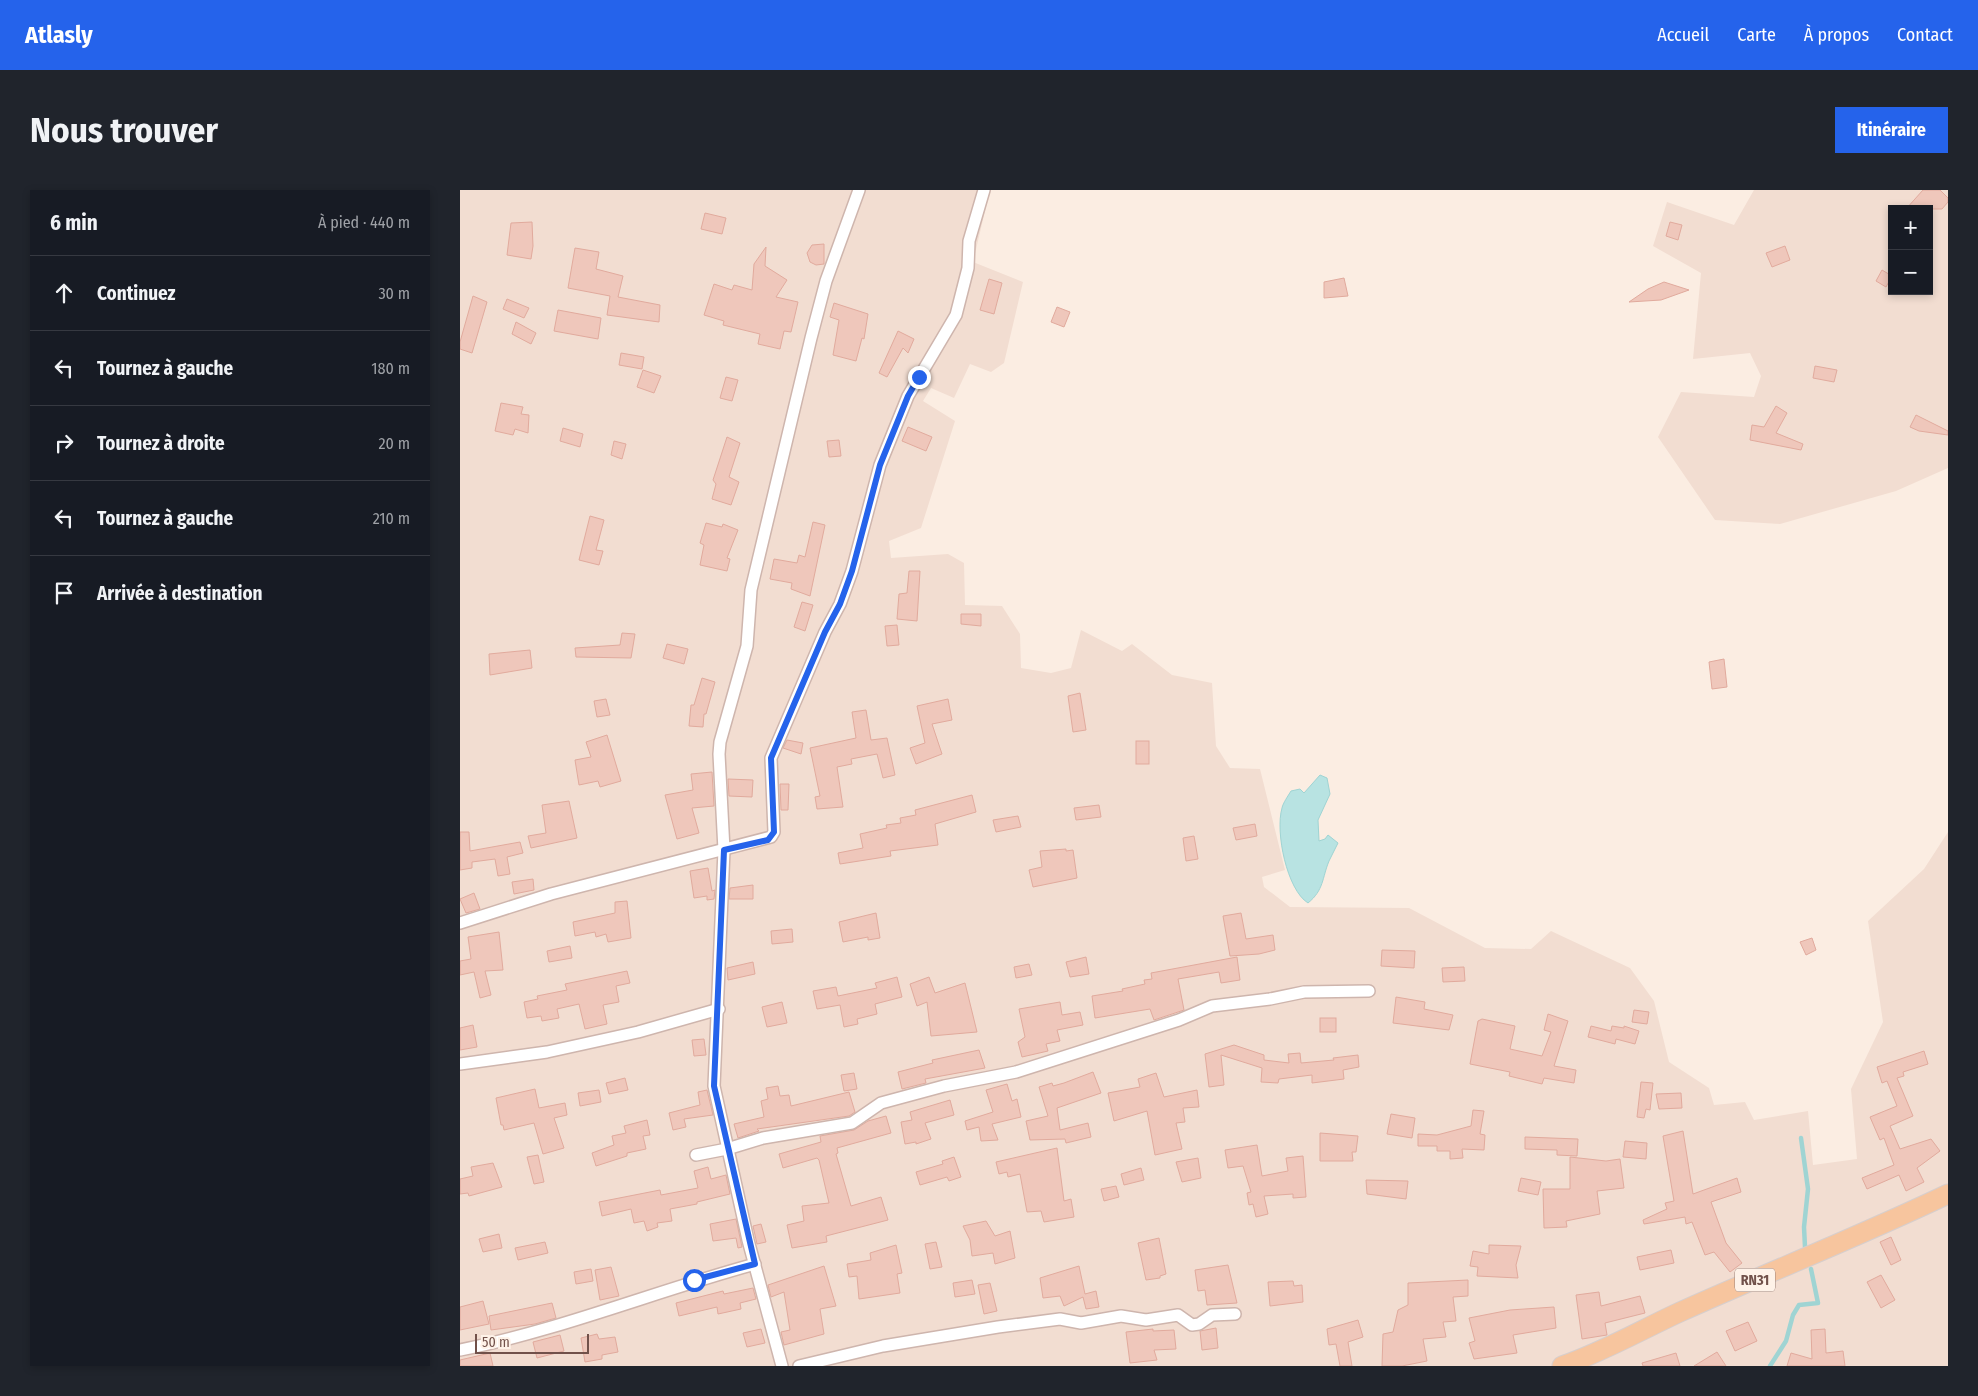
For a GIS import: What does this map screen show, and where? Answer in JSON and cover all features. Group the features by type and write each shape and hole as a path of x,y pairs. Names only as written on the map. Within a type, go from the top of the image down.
{"main road":[{"name":"RN31","path":"1562,1366 1583,1359 1679,1312 1885,1224 1948,1194"}],"street":[{"path":"782,1366 727,1149 714,1086 719,1009 724,850 720,742 747,646 751,590 808,347 826,282 859,190"},
{"path":"460,923 551,894 768,840 774,832 771,758 825,632 840,604 852,571 880,465 908,396 956,315 968,268 969,241 984,190"},
{"path":"696,1155 727,1149 762,1138 852,1123 881,1103 944,1086 1016,1072 1180,1020 1212,1006 1270,999 1304,992 1369,991"},
{"path":"460,1064 547,1052 638,1032 719,1009"},
{"path":"460,1350 580,1318 694,1280 755,1264"},
{"path":"799,1366 940,1335 1042,1322 1060,1320 1086,1322 1124,1316 1146,1320 1178,1315 1192,1325 1199,1324 1212,1315 1235,1314"}],"shaded area":[{"path":"460,190 990,190 973,262 1023,282 1004,363 991,372 970,364 954,398 931,388 923,401 955,421 921,528 889,541 891,558 948,554 964,563 965,605 1002,606 1020,634 1021,668 1051,673 1071,668 1081,630 1122,651 1132,644 1172,675 1212,683 1216,746 1230,768 1260,769 1285,870 1262,877 1264,887 1290,907 1409,908 1485,948 1531,949 1551,931 1630,968 1654,1001 1669,1062 1709,1088 1714,1105 1745,1102 1754,1120 1808,1111 1813,1165 1857,1159 1851,1089 1883,1022 1868,921 1924,869 1948,832 1948,1366 460,1366"},
{"path":"1754,190 1948,190 1948,468 1896,491 1780,524 1715,520 1658,437 1681,392 1754,397 1761,376 1750,353 1693,359 1701,273 1653,246 1667,202 1734,225"}],"water":[{"path":"1320,775 1327,778 1330,794 1318,820 1319,841 1325,839 1328,835 1338,843 1329,861 1320,888 1308,903 1294,886 1289,874 1282,845 1280,818 1283,806 1291,791 1300,789 1304,793"}],"building":[{"path":"1923,190 1940,190 1948,198 1948,202 1942,209 1933,209 1933,205 1910,205"},
{"path":"705,213 726,218 722,234 701,229"},
{"path":"532,222 533,246 531,259 507,255 511,223"},
{"path":"1670,222 1682,225 1678,240 1666,236"},
{"path":"824,244 824,264 816,265 810,262 807,253 812,245"},
{"path":"1785,246 1790,260 1772,267 1766,253"},
{"path":"766,247 765,266 787,280 776,297 798,302 791,332 784,331 780,349 758,344 760,334 723,325 724,321 704,315 714,284 732,290 734,285 752,290 754,264"},
{"path":"575,248 599,252 596,269 623,276 618,297 660,305 659,322 607,315 610,296 568,288"},
{"path":"1882,270 1888,274 1886,287 1876,281"},
{"path":"1344,278 1348,296 1324,298 1324,282"},
{"path":"989,279 1002,283 994,314 980,310"},
{"path":"1664,282 1689,290 1661,300 1629,302 1648,289"},
{"path":"473,296 487,302 472,353 460,349 460,342"},
{"path":"507,299 529,308 524,318 503,309"},
{"path":"834,303 868,314 864,339 862,338 856,361 833,355 839,320 830,317"},
{"path":"1057,307 1070,312 1064,327 1051,322"},
{"path":"558,310 601,318 598,339 554,331"},
{"path":"516,322 536,333 531,344 512,334"},
{"path":"898,331 914,339 908,353 903,348 887,377 879,373"},
{"path":"621,353 644,357 642,369 619,365"},
{"path":"1815,366 1837,370 1834,382 1813,378"},
{"path":"643,370 661,376 654,393 637,387"},
{"path":"726,377 738,380 732,401 720,398"},
{"path":"501,403 523,407 521,414 529,415 528,433 515,429 513,435 495,431"},
{"path":"1776,406 1787,413 1776,433 1803,444 1801,450 1750,440 1752,425 1764,427"},
{"path":"1916,415 1948,431 1948,435 1919,431 1910,427"},
{"path":"908,427 932,437 926,451 902,441"},
{"path":"563,428 583,434 580,447 560,441"},
{"path":"727,437 740,443 729,477 739,482 731,505 712,499 716,484 713,480"},
{"path":"839,440 841,456 829,457 827,441"},
{"path":"614,441 626,444 622,459 611,455"},
{"path":"590,516 604,520 596,550 603,551 599,565 579,560"},
{"path":"813,522 825,525 810,596 791,589 792,583 770,579 774,559 797,563 799,555 805,557"},
{"path":"706,523 722,527 723,524 738,530 727,558 730,559 727,571 700,565 704,545 700,543"},
{"path":"909,571 920,571 917,621 897,619 899,594 907,593"},
{"path":"802,602 813,605 805,631 794,627"},
{"path":"961,614 981,614 981,626 961,624"},
{"path":"897,625 899,645 887,646 885,626"},
{"path":"622,633 635,634 631,658 576,657 575,648 620,645"},
{"path":"667,644 688,649 684,664 663,658"},
{"path":"530,650 532,668 490,675 489,654"},
{"path":"1724,659 1727,687 1712,689 1709,662"},
{"path":"702,678 715,682 706,714 704,714 703,727 689,726 691,705 694,705"},
{"path":"1080,693 1086,730 1073,732 1068,696"},
{"path":"606,699 610,715 597,717 594,701"},
{"path":"948,699 952,720 932,724 942,754 916,764 910,748 925,743 917,706"},
{"path":"866,710 871,740 887,738 895,775 883,778 877,754 851,759 852,764 837,767 843,807 817,809 815,797 820,796 810,748 856,738 852,712"},
{"path":"607,735 621,781 600,787 598,781 579,785 575,760 591,757 586,742"},
{"path":"787,740 803,743 801,754 783,748"},
{"path":"1136,741 1149,741 1149,764 1136,764"},
{"path":"712,772 714,806 692,808 699,833 677,839 665,795 693,790 691,774"},
{"path":"728,779 753,780 752,797 729,796"},
{"path":"780,784 789,784 788,810 781,810"},
{"path":"972,795 976,812 935,824 938,845 890,851 891,856 840,864 838,853 863,848 860,834 887,828 886,825 901,823 900,818 916,815 915,810"},
{"path":"569,801 577,838 531,848 528,836 546,833 542,805"},
{"path":"1099,805 1101,817 1076,820 1074,808"},
{"path":"1018,816 1021,827 996,832 993,820"},
{"path":"1255,824 1257,836 1236,840 1233,828"},
{"path":"460,832 469,832 470,851 520,842 523,853 507,857 510,874 498,876 495,859 472,862 472,868 460,870"},
{"path":"1194,836 1198,859 1186,861 1183,838"},
{"path":"1066,849 1066,851 1073,850 1077,878 1033,887 1029,870 1042,867 1040,851"},
{"path":"708,868 712,891 715,890 714,899 707,900 707,896 694,898 690,871"},
{"path":"533,879 534,890 514,894 512,882"},
{"path":"753,885 753,899 729,899 730,888"},
{"path":"474,893 480,909 466,913 460,899"},
{"path":"627,901 631,938 608,942 606,934 596,937 595,932 575,936 573,922 615,913 615,902"},
{"path":"876,913 880,938 868,940 868,937 843,942 839,922"},
{"path":"1241,913 1246,939 1273,935 1275,950 1259,954 1230,956 1223,916"},
{"path":"792,929 793,942 772,944 771,931"},
{"path":"499,932 503,970 485,971 491,995 480,998 474,972 460,975 460,961 471,959 468,937"},
{"path":"1812,938 1816,950 1806,955 1800,942"},
{"path":"570,946 572,958 549,962 547,951"},
{"path":"1382,950 1415,951 1414,968 1381,966"},
{"path":"1086,957 1089,974 1070,977 1066,962"},
{"path":"1237,957 1240,980 1221,983 1219,972 1178,979 1184,1010 1154,1020 1150,1009 1095,1018 1092,996 1123,991 1122,989 1145,984 1144,980 1152,979 1151,973"},
{"path":"753,962 755,974 728,980 727,968"},
{"path":"1029,964 1032,975 1016,978 1014,967"},
{"path":"1464,967 1465,981 1443,982 1442,968"},
{"path":"627,971 630,983 616,986 619,1002 603,1005 607,1024 585,1029 579,1004 557,1009 559,1018 542,1021 541,1016 527,1018 524,1002 538,999 537,996 567,990 565,984"},
{"path":"897,977 902,997 875,1004 877,1014 857,1019 858,1024 844,1027 840,1005 817,1009 813,991 836,987 838,996 877,988 875,983"},
{"path":"929,977 935,993 965,983 977,1032 931,1036 927,1002 917,1006 910,984"},
{"path":"1396,997 1425,1002 1424,1009 1453,1015 1449,1030 1393,1023"},
{"path":"782,1002 787,1023 767,1027 762,1007"},
{"path":"1060,1002 1062,1015 1080,1012 1083,1025 1057,1030 1060,1041 1046,1044 1048,1051 1022,1057 1018,1042 1025,1037 1019,1009"},
{"path":"1634,1010 1649,1012 1647,1024 1632,1022"},
{"path":"1548,1014 1568,1021 1554,1066 1576,1070 1574,1083 1544,1078 1542,1084 1509,1076 1510,1072 1470,1064 1478,1021 1482,1019 1515,1026 1510,1049 1542,1056 1551,1032 1544,1030"},
{"path":"1320,1018 1336,1018 1336,1032 1320,1032"},
{"path":"473,1025 477,1047 460,1050 460,1028"},
{"path":"1591,1026 1611,1031 1612,1026 1624,1028 1624,1026 1639,1031 1635,1044 1616,1039 1615,1044 1588,1037"},
{"path":"704,1039 706,1055 694,1056 692,1040"},
{"path":"1234,1045 1264,1055 1264,1060 1289,1063 1288,1054 1300,1053 1301,1063 1334,1060 1333,1058 1358,1055 1359,1067 1343,1070 1344,1079 1312,1083 1312,1075 1279,1079 1278,1083 1261,1082 1262,1068 1221,1055 1224,1085 1209,1087 1205,1054"},
{"path":"979,1050 985,1068 925,1079 926,1083 902,1089 898,1072 933,1063 932,1060"},
{"path":"1924,1051 1928,1064 1903,1072 1904,1076 1897,1078 1913,1116 1890,1126 1900,1149 1931,1139 1940,1151 1917,1168 1924,1182 1906,1191 1899,1175 1867,1189 1862,1178 1894,1165 1884,1138 1880,1140 1870,1117 1897,1106 1887,1081 1882,1083 1877,1067"},
{"path":"1093,1072 1101,1093 1057,1108 1060,1130 1088,1123 1091,1137 1066,1143 1065,1139 1030,1140 1026,1121 1048,1116 1039,1087 1052,1083 1053,1086 1064,1083"},
{"path":"854,1073 857,1089 844,1091 841,1075"},
{"path":"1156,1073 1164,1097 1197,1090 1199,1107 1183,1108 1185,1122 1176,1123 1182,1149 1155,1155 1147,1111 1114,1121 1108,1093 1140,1087 1138,1079"},
{"path":"625,1078 628,1090 609,1094 606,1083"},
{"path":"1641,1082 1653,1083 1650,1110 1646,1109 1644,1118 1637,1117"},
{"path":"1007,1084 1012,1101 1017,1099 1021,1117 992,1124 998,1140 981,1141 979,1127 967,1130 965,1121 993,1112 986,1090"},
{"path":"778,1086 780,1096 789,1095 791,1106 849,1092 855,1112 849,1116 757,1129 759,1131 738,1138 734,1124 764,1117 761,1101 768,1099 766,1088"},
{"path":"535,1089 539,1108 565,1103 567,1115 554,1118 564,1148 543,1154 534,1123 504,1130 503,1125 501,1125 496,1098"},
{"path":"599,1090 601,1102 580,1106 578,1093"},
{"path":"707,1090 713,1115 684,1119 686,1127 673,1130 669,1113 700,1105 698,1092"},
{"path":"1681,1093 1682,1108 1659,1109 1656,1094"},
{"path":"950,1100 954,1115 925,1123 931,1139 916,1144 916,1142 905,1144 901,1122 912,1120 910,1112"},
{"path":"1473,1110 1484,1111 1480,1134 1485,1135 1484,1150 1462,1149 1463,1158 1450,1159 1450,1151 1437,1151 1437,1146 1418,1146 1418,1134 1437,1135 1471,1126"},
{"path":"1391,1114 1415,1118 1412,1138 1387,1134"},
{"path":"886,1116 891,1133 837,1148 838,1153 836,1154 851,1206 881,1197 888,1220 826,1236 827,1242 792,1248 787,1225 804,1221 802,1206 829,1203 817,1158 783,1168 779,1154 821,1142 820,1136 854,1130 868,1121"},
{"path":"647,1120 650,1135 643,1136 646,1149 627,1153 627,1156 596,1166 592,1153 614,1145 612,1136 626,1133 624,1126"},
{"path":"1683,1131 1693,1194 1737,1178 1741,1192 1711,1202 1726,1243 1742,1263 1730,1272 1714,1252 1705,1255 1692,1222 1686,1224 1685,1217 1644,1224 1643,1220 1667,1209 1665,1203 1674,1201 1663,1136"},
{"path":"1320,1133 1358,1136 1356,1152 1352,1152 1353,1161 1320,1161"},
{"path":"1525,1137 1578,1139 1577,1156 1557,1155 1557,1150 1525,1149"},
{"path":"1625,1141 1647,1143 1646,1159 1623,1157"},
{"path":"1257,1145 1262,1176 1288,1171 1286,1158 1303,1156 1306,1197 1293,1198 1293,1194 1264,1196 1268,1214 1256,1217 1253,1204 1249,1205 1247,1193 1251,1192 1243,1166 1228,1168 1225,1150"},
{"path":"1057,1148 1064,1201 1071,1199 1074,1217 1044,1222 1041,1211 1027,1212 1020,1174 1008,1177 1007,1172 999,1174 996,1162"},
{"path":"538,1155 544,1182 534,1184 527,1157"},
{"path":"954,1157 961,1177 949,1181 947,1177 920,1185 916,1172 943,1164 942,1161"},
{"path":"1570,1157 1606,1161 1620,1159 1624,1188 1597,1191 1600,1214 1566,1221 1567,1227 1544,1228 1543,1189 1570,1189"},
{"path":"1198,1158 1201,1178 1182,1182 1176,1162"},
{"path":"493,1163 502,1187 469,1196 468,1193 460,1194 460,1179 473,1176 471,1167"},
{"path":"708,1167 711,1179 726,1175 730,1194 697,1202 697,1204 670,1209 672,1221 657,1223 658,1227 647,1231 644,1221 634,1223 631,1209 602,1216 599,1202 660,1190 661,1195 698,1188 694,1171"},
{"path":"1141,1168 1144,1180 1124,1185 1121,1174"},
{"path":"1521,1178 1541,1182 1538,1195 1518,1191"},
{"path":"1366,1180 1408,1181 1406,1199 1367,1194"},
{"path":"1116,1186 1119,1197 1104,1201 1101,1189"},
{"path":"736,1219 742,1247 738,1248 736,1238 713,1241 710,1224"},
{"path":"986,1221 995,1236 1010,1231 1015,1258 995,1264 993,1253 972,1256 970,1240 963,1226"},
{"path":"761,1224 766,1242 757,1244 753,1226"},
{"path":"499,1234 502,1248 483,1252 479,1239"},
{"path":"1891,1237 1901,1260 1891,1265 1880,1242"},
{"path":"1159,1238 1166,1274 1160,1276 1160,1278 1146,1280 1138,1243"},
{"path":"545,1242 548,1253 518,1260 515,1248"},
{"path":"936,1242 942,1267 930,1269 925,1244"},
{"path":"896,1245 902,1273 897,1274 900,1293 859,1299 857,1276 849,1277 847,1264 871,1260 870,1253"},
{"path":"1489,1245 1521,1246 1516,1265 1518,1278 1477,1276 1478,1267 1470,1266 1473,1251 1489,1254"},
{"path":"1671,1250 1674,1263 1640,1270 1637,1257"},
{"path":"1228,1265 1237,1303 1207,1305 1205,1290 1198,1291 1195,1270"},
{"path":"824,1266 836,1306 820,1309 824,1334 784,1345 781,1332 790,1330 784,1292 771,1297 768,1285"},
{"path":"1079,1266 1085,1294 1096,1291 1099,1307 1086,1309 1083,1297 1064,1306 1060,1296 1043,1298 1040,1278"},
{"path":"611,1267 619,1296 600,1300 595,1270"},
{"path":"591,1269 593,1281 576,1284 574,1272"},
{"path":"1881,1275 1895,1300 1881,1308 1867,1282"},
{"path":"972,1280 975,1294 955,1297 953,1283"},
{"path":"1468,1280 1468,1296 1453,1297 1456,1321 1443,1322 1446,1337 1423,1339 1427,1361 1402,1366 1382,1366 1383,1334 1393,1332 1398,1310 1408,1305 1408,1283"},
{"path":"1293,1281 1294,1286 1302,1285 1303,1302 1270,1306 1268,1282"},
{"path":"990,1283 997,1311 984,1314 978,1285"},
{"path":"753,1288 756,1299 740,1303 741,1309 718,1314 717,1307 679,1316 676,1303 723,1291 724,1294"},
{"path":"1599,1292 1601,1306 1640,1296 1645,1313 1605,1323 1607,1335 1582,1339 1576,1295"},
{"path":"483,1301 489,1324 460,1330 460,1307"},
{"path":"552,1303 556,1318 535,1324 491,1330 489,1316"},
{"path":"1554,1307 1556,1328 1513,1335 1517,1353 1474,1359 1469,1343 1475,1341 1469,1318 1510,1310"},
{"path":"1358,1320 1363,1337 1348,1342 1352,1366 1340,1366 1336,1344 1329,1345 1327,1329"},
{"path":"1748,1322 1757,1341 1735,1351 1726,1331"},
{"path":"1216,1328 1218,1348 1202,1350 1200,1331"},
{"path":"761,1329 765,1343 747,1347 743,1333"},
{"path":"1153,1329 1153,1331 1174,1330 1176,1349 1154,1350 1157,1360 1130,1363 1126,1332"},
{"path":"1825,1329 1826,1353 1843,1351 1845,1366 1787,1366 1791,1353 1812,1359 1811,1330"},
{"path":"597,1334 599,1339 615,1337 618,1352 602,1355 602,1359 585,1362 581,1338"},
{"path":"560,1335 564,1351 537,1358 533,1342"},
{"path":"1717,1352 1726,1366 1694,1366"},
{"path":"490,1353 493,1366 460,1366 460,1360"},
{"path":"1676,1353 1680,1366 1643,1366 1642,1363"}],"waterway":[{"path":"1801,1138 1808,1189 1804,1227 1805,1247"},
{"path":"1770,1366 1786,1341 1793,1315 1799,1305 1818,1303 1811,1269"}],"route":[{"path":"694,1280 755,1264 714,1086 719,1009 724,850 768,840 774,832 771,758 825,632 840,604 852,571 880,465 908,396 919,377"}]}
